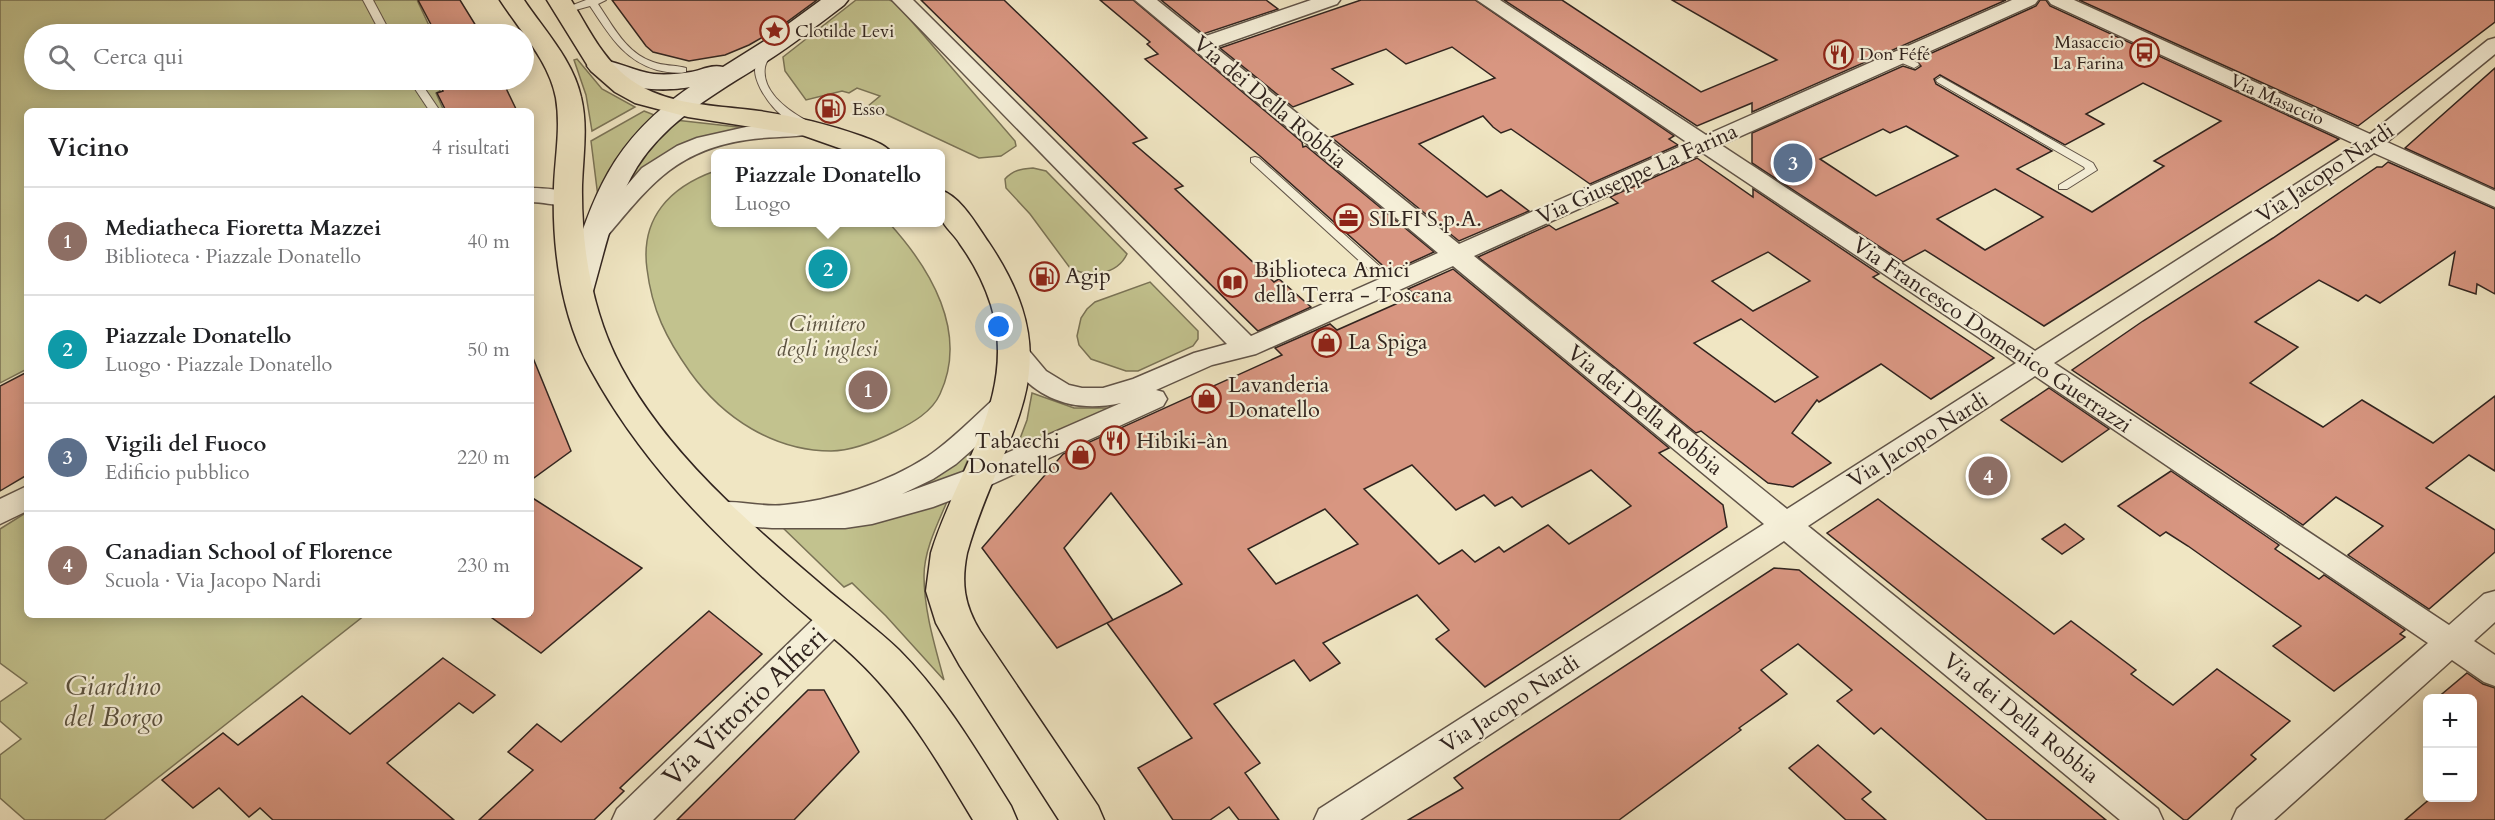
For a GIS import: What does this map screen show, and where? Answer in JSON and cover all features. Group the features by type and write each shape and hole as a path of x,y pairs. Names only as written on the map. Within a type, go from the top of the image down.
{"main road":[{"path":"512,0 527,24"},
{"path":"562,5 609,74 649,99 676,107 815,130 868,149"},
{"path":"534,35 564,83 569,101 568,199 578,291 586,320 610,375 653,442 716,513 876,653 916,695 996,820"},
{"path":"945,205 978,246 999,285 1016,352 1014,374 1006,403 949,555 946,580 947,603 959,629 1083,820"}],"street":[{"path":"578,291 604,205 624,166 641,144 676,107 764,52 836,0"},
{"path":"902,0 1247,348"},
{"name":"Via dei Della Robbia","path":"1145,0 2146,820"},
{"path":"1201,45 1330,0"},
{"name":"Via Francesco Domenico Guerrazzi","path":"1487,0 2495,672"},
{"name":"Via Giuseppe La Farina","path":"1247,348 1705,144 1906,62 2028,0"},
{"name":"Via Masaccio","path":"2058,0 2495,200"},
{"name":"Via Jacopo Nardi","path":"1331,820 2373,144 2495,44"},
{"path":"609,74 631,79 678,81 710,75 764,52"},
{"path":"595,236 651,173 676,156 727,138 766,131 815,130"},
{"path":"534,195 550,195 568,199"},
{"path":"1016,352 1039,380 1065,392 1096,398 1125,394 1203,359 1247,348"},
{"path":"716,513 822,518 872,513 923,499 978,478 1214,371 1247,348"},
{"path":"781,517 846,502 912,478 935,465 1006,403"},
{"path":"0,513 24,499"},
{"path":"2249,820 2495,603"},
{"name":"Via Vittorio Alfieri","path":"629,820 836,618"}],"lane":[{"path":"368,0 381,24"},
{"path":"562,5 595,1 635,59 658,68 682,70"},
{"path":"764,52 760,68 769,97 788,116 815,130"},
{"path":"1941,80 2089,165 2091,170 2063,187"},
{"path":"421,90 433,108"},
{"path":"1255,160 1391,283"}],"green space":[{"path":"0,0 417,0 428,24 24,24 24,90 440,90 436,93 443,108 24,108 24,371 0,383"},
{"path":"856,0 895,2 1015,141 1016,146 1001,156 979,158 868,106 880,96 857,88 849,93 842,91 806,100 785,71 783,57"},
{"path":"577,59 602,89 635,107 592,131 586,95 574,60"},
{"path":"644,111 657,116 599,205 591,141"},
{"path":"675,120 747,128 721,134 618,205 638,161"},
{"path":"1033,168 1046,171 1127,254 1117,266 1094,274 1070,268 1030,214 1006,188 1005,179 1011,174"},
{"name":"Cimitero degli inglesi","path":"711,173 711,227 892,227 931,281 941,302 947,325 950,347 948,371 940,394 927,412 902,428 864,445 839,451 810,449 790,445 752,429 718,404 703,389 681,359 656,311 649,284 646,251 648,234 661,207 684,186"},
{"path":"1150,282 1198,331 1198,339 1193,346 1138,371 1126,371 1091,359 1079,345 1077,336 1081,318 1087,309 1095,302"},
{"path":"1032,393 1074,408 1109,408 1024,447 1018,444 1027,420"},
{"path":"977,438 961,476 906,496 904,491"},
{"path":"949,497 929,545 924,576 928,615 944,680 886,616 852,583 844,587 782,527"},
{"name":"Giardino del Borgo","path":"24,514 24,618 361,618 104,820 25,820 0,798 0,755 21,739 0,721 0,702 27,683 0,663 0,529"}],"building":[{"path":"418,0 460,0 475,24 431,24"},
{"path":"612,0 817,0 780,27 749,45 725,55 689,61 653,52"},
{"path":"921,0 1004,0 1147,138 1133,143 1183,186 1175,189 1274,282 1279,279 1311,307 1258,331"},
{"path":"1100,0 1133,0 1302,142 1303,147 1306,146 1434,252 1390,272 1260,156 1145,59 1158,54 1147,44 1150,42"},
{"path":"1161,0 1266,0 1278,9 1203,34"},
{"path":"1361,0 1475,0 1674,136 1669,139 1678,145 1590,184 1511,129 1501,133 1483,116 1419,144 1487,197 1501,190 1529,211 1459,241 1331,137 1495,78 1452,47 1406,64 1386,49 1332,69 1353,84 1293,107 1220,48"},
{"path":"1504,0 1562,0 1701,92 1777,60 1672,0 2006,0 1752,112 1752,103 1697,126"},
{"path":"2040,0 2046,0 2050,6 2339,139 2044,326 1925,250 1903,262 1752,163 1752,133 1903,66 1915,70 1921,66 1916,60 2036,6","holes":["1940,75 2065,145 2104,124 2086,114 2143,83 2221,121 2154,161 2164,166 2092,212 2017,169 2052,151 1936,84 1934,79","1906,126 1958,156 1876,196 1820,159 1883,129 1890,133","1995,189 2043,217 1985,250 1937,219"]},
{"path":"2079,0 2495,0 2495,22 2358,126"},
{"path":"2495,68 2495,189 2405,148"},
{"path":"507,90 516,108 444,108 437,93"},
{"path":"1697,158 1753,197 1753,189 1879,274 1873,277 1994,358 1931,399 1881,364 1819,402 1817,400 1792,433 1831,463 1793,487 1768,483 1701,431 1696,433 1478,257 1549,225 1556,230 1618,203 1610,197","holes":["1768,252 1810,281 1753,311 1712,281","1741,319 1818,377 1775,402 1694,343"]},
{"path":"2388,162 2495,209 2495,294 2477,284 2476,294 2449,285 2455,252 2380,303 2366,295 2358,301 2319,280 2255,322 2298,347 2250,383 2323,427 2362,400 2433,443 2495,396 2495,471 2469,455 2426,488 2495,530 2495,552 2429,609 2348,555 2383,526 2336,497 2303,525 2072,370 2143,321"},
{"path":"1453,269 1669,448 1659,453 1723,505 1727,527 1485,687 1436,639 1449,630 1417,595 1323,643 1340,663 1310,681 1294,660 1214,704 1260,763 1245,773 1279,820 1239,820 1229,807 1210,820 1173,820 1138,768 1192,738 1107,623 1057,648 982,548 1063,454 1282,355 1275,348 1330,324 1337,330 1416,295 1408,289","holes":["1412,465 1456,510 1484,495 1495,506 1512,497 1522,507 1591,470 1631,506 1569,544 1548,525 1504,552 1499,547 1475,562 1462,550 1439,564 1364,489","1111,493 1182,584 1113,620 1064,548","1325,509 1358,544 1276,584 1248,549"]},
{"path":"534,360 571,451 534,478"},
{"path":"24,374 24,477 0,491 0,386"},
{"path":"2049,388 2109,429 2062,462 2001,420"},
{"path":"2171,471 2279,545 2275,549 2319,579 2324,575 2405,630 2400,634 2405,637 2334,691 2273,646 2301,626 2188,546 2166,532 2160,536 2118,506"},
{"path":"534,499 642,568 541,653 492,618 534,618"},
{"path":"1878,499 2054,634 2071,621 2136,670 2131,674 2173,705 2217,669 2290,721 2251,755 2256,759 2187,820 2184,820 1827,533"},
{"path":"2065,524 2084,539 2062,554 2042,539"},
{"path":"1774,568 1799,570 2106,820 1987,820 1881,728 1874,734 1837,701 1852,690 1798,644 1761,670 1787,694 1619,820 1408,820 1463,788 1454,778"},
{"path":"709,611 762,654 620,788 624,791 594,820 479,820 533,770 508,752 537,724 561,742"},
{"path":"443,658 495,695 473,713 459,703 387,763 454,820 273,820 260,808 249,817 219,788 193,808 162,780 223,733 238,745 302,696 350,734"},
{"path":"2467,673 2483,684 2495,688 2495,820 2405,820 2426,802 2477,802 2477,694 2442,694"},
{"path":"808,690 824,690 859,752 794,820 677,820"},
{"path":"1818,745 1871,792 1862,799 1886,820 1846,820 1789,768"}],"place":[{"name":"Clotilde Levi","path":"774,31"},
{"name":"Masaccio La Farina","path":"2145,52"},
{"name":"Don Féfé","path":"1838,54"},
{"name":"Esso","path":"831,109"},
{"name":"Vigili del Fuoco","path":"1793,163"},
{"name":"SILFI S.p.A.","path":"1348,219"},
{"name":"Piazzale Donatello","path":"828,269"},
{"name":"Agip","path":"1044,276"},
{"name":"Biblioteca Amici della Terra - Toscana","path":"1233,283"},
{"name":"La Spiga","path":"1327,342"},
{"name":"Mediatheca Fioretta Mazzei","path":"868,390"},
{"name":"Lavanderia Donatello","path":"1207,398"},
{"name":"Hibiki-àn","path":"1115,441"},
{"name":"Tabacchi Donatello","path":"1081,454"},
{"name":"Canadian School of Florence","path":"1988,476"}]}
